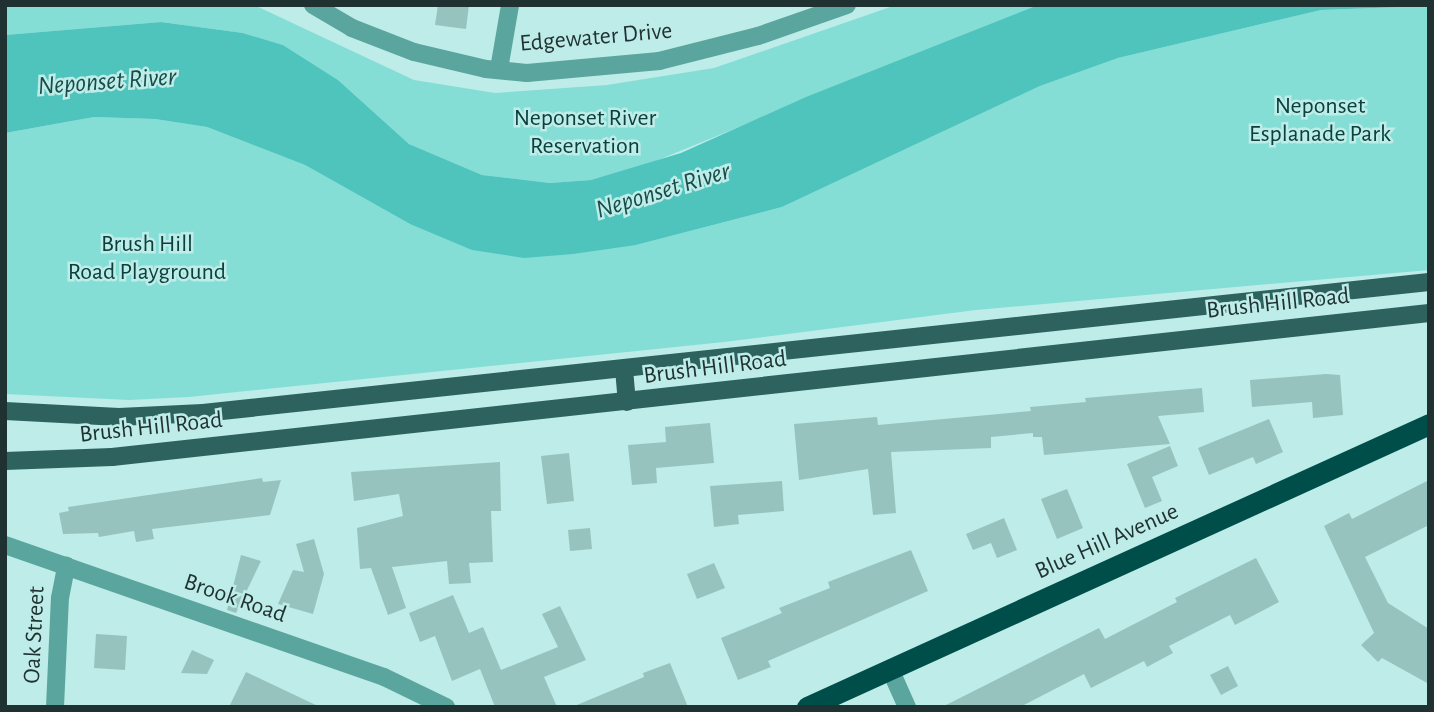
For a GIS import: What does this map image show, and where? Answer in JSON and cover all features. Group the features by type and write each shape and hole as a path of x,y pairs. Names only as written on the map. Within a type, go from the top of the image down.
{"highway":[{"name":"Blue Hill Avenue","path":"807,707 1429,424"}],"main road":[{"name":"Brush Hill Road","path":"5,411 161,416 1429,282"},
{"name":"Brush Hill Road","path":"5,461 112,457 1429,313"},
{"path":"624,369 627,402"}],"street":[{"name":"Edgewater Drive","path":"313,5 393,44 527,73 659,61 822,10 847,5"},
{"path":"499,69 510,5"},
{"name":"Brook Road","path":"5,545 384,677 446,707"},
{"name":"Oak Street","path":"55,707 60,598 66,566"},
{"path":"890,669 907,707"}],"green space":[{"name":"Neponset River Reservation","path":"5,5 254,5 414,80 495,93 607,85 714,68 896,5 1038,5 636,169 591,180 550,183 482,175 409,144 338,80 283,45 243,33 161,22 5,35"},
{"name":"Brush Hill Road Playground","path":"1429,6 1429,270 976,310 724,342 189,397 129,400 5,394 5,133 94,117 155,119 207,127 305,165 410,224 636,245 782,207 1040,86 1118,58 1321,10"}],"water":[{"name":"Neponset River","path":"1038,5 1429,6 1321,10 1118,58 1040,86 782,207 636,245 573,254 524,258 472,250 410,224 305,165 207,127 155,119 94,117 5,133 5,35 161,22 243,33 283,45 338,80 409,144 482,175 550,183 591,180 681,153 806,97"}],"building":[{"path":"438,5 469,5 466,29 435,25"},
{"path":"1340,375 1343,415 1313,418 1312,402 1252,407 1250,380"},
{"path":"1202,388 1204,412 1158,416 1170,444 1044,455 1042,437 1033,437 1033,433 991,437 991,448 891,452 896,513 873,515 868,469 799,480 794,424 877,417 878,425 1031,411 1030,407 1086,402 1085,398"},
{"path":"1269,419 1283,452 1256,464 1253,457 1209,475 1198,448"},
{"path":"710,423 714,463 656,468 657,483 632,485 628,445 666,442 665,427"},
{"path":"1170,446 1178,466 1152,477 1162,501 1145,508 1127,464"},
{"path":"569,453 574,501 547,504 541,456"},
{"path":"500,462 501,511 491,511 493,562 469,563 471,583 449,584 447,561 392,567 406,608 388,615 371,568 360,569 357,528 403,516 399,494 354,501 351,472"},
{"path":"262,478 263,482 281,480 270,515 152,529 154,539 136,542 134,531 99,537 98,533 63,534 59,513 69,511 68,507"},
{"path":"1429,480 1429,525 1365,557 1388,603 1429,629 1429,684 1382,658 1378,662 1361,645 1374,633 1324,526 1349,513 1352,519"},
{"path":"782,481 784,511 738,515 739,524 714,527 710,486"},
{"path":"1067,489 1083,528 1057,539 1041,499"},
{"path":"1004,518 1017,550 997,558 991,543 973,550 966,534"},
{"path":"590,528 592,549 570,551 568,530"},
{"path":"314,539 324,574 313,614 278,604 293,570 304,572 296,544"},
{"path":"911,550 928,591 768,661 771,667 738,680 721,638 782,613 779,608 830,588 828,582"},
{"path":"241,555 261,561 236,613 227,610"},
{"path":"1256,558 1279,602 1235,625 1230,615 1169,646 1173,653 1147,667 1144,661 1091,688 1084,674 1020,707 942,707 1099,628 1105,639 1177,602 1175,598"},
{"path":"714,563 725,588 697,599 687,574"},
{"path":"453,595 469,633 483,627 501,670 558,647 542,614 560,606 586,660 544,677 557,707 495,707 480,669 452,681 435,636 420,642 409,613"},
{"path":"96,634 127,636 125,670 94,668"},
{"path":"192,650 214,660 207,674 181,673"},
{"path":"670,663 688,707 572,707 644,677 643,673"},
{"path":"1228,666 1238,686 1221,695 1210,675"},
{"path":"246,672 320,707 229,707"}],"park label":[{"name":"Neponset Esplanade Park","path":"1320,121"}]}
